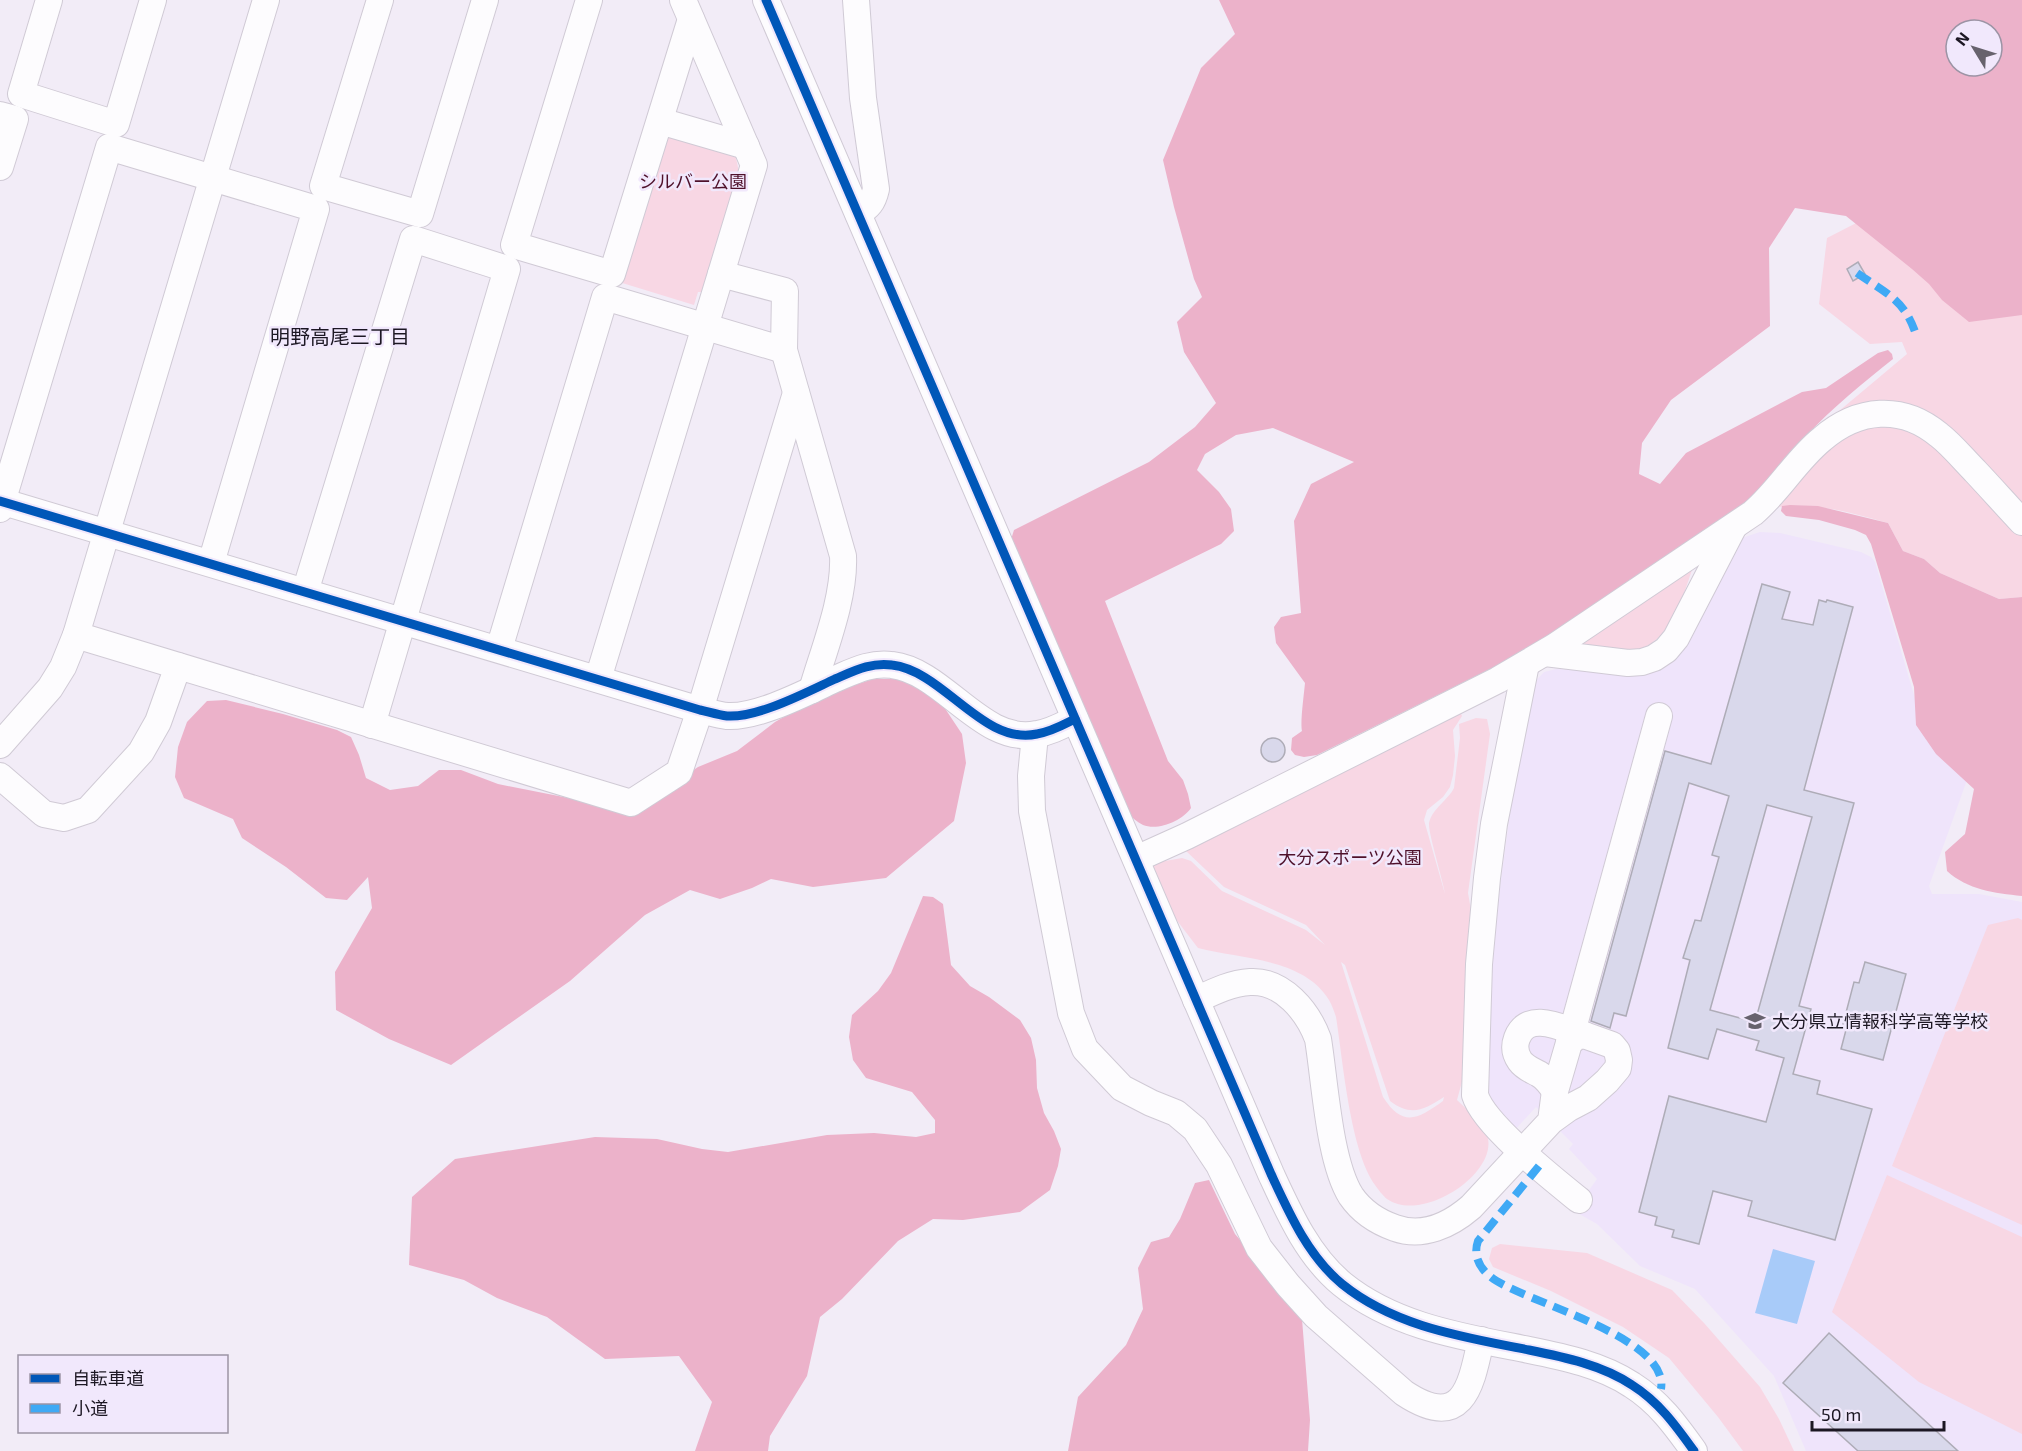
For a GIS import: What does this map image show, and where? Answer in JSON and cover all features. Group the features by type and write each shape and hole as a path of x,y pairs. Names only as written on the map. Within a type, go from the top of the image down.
{"street":[{"path":"49,0 21,94 116,124 153,0"},
{"path":"0,745 50,688 63,667 76,635 266,0"},
{"path":"380,0 323,186 420,214 485,0"},
{"path":"589,0 514,245 612,274 660,121 687,9"},
{"path":"766,0 1271,1174 1297,1226 1317,1258 1341,1283 1372,1305 1405,1320 1481,1340 1560,1357 1603,1370 1623,1379 1665,1412 1694,1451"},
{"path":"856,0 863,98 876,176 874,198 868,207 858,213"},
{"path":"598,679 754,165 687,9"},
{"path":"0,115 15,119 0,167"},
{"path":"660,121 746,146"},
{"path":"211,563 316,209 109,147 1,504 107,532 700,710 728,716 746,714 789,700 861,667 876,664 912,670 927,678 981,718 1001,729 1017,734 1035,735 1076,719"},
{"path":"305,592 413,239 507,269 372,724"},
{"path":"722,274 785,291 784,350 843,556 840,595 812,690"},
{"path":"499,650 606,297 784,350"},
{"path":"76,635 631,803 679,772 796,393"},
{"path":"1136,859 1469,695 1535,658 1753,513 1772,495 1820,440 1851,420 1880,414 1897,415 1925,425 1938,434 2022,522"},
{"path":"1535,658 1628,663 1642,662 1660,654 1680,632 1733,528"},
{"path":"1535,658 1494,824 1479,964 1475,1088 1477,1101 1487,1115 1524,1152 1579,1200"},
{"path":"0,776 44,814 64,818 88,810 141,752 158,722 178,666"},
{"path":"1551,1121 1555,1091 1575,1036 1659,716"},
{"path":"1035,735 1031,776 1032,811 1071,1013 1086,1049 1122,1088 1150,1103 1176,1113 1194,1129 1219,1165 1259,1248 1288,1285 1316,1316 1404,1393 1416,1401 1433,1406 1448,1406 1462,1399 1471,1383 1481,1340"},
{"path":"1196,1000 1232,986 1257,982 1272,986 1300,1007 1314,1028 1318,1040 1333,1140 1346,1187 1368,1214 1392,1227 1409,1231 1437,1228 1449,1223 1471,1207 1551,1121 1588,1098 1617,1068 1619,1060 1617,1051 1612,1045 1575,1036 1547,1023 1536,1022 1527,1025 1518,1037 1515,1052 1523,1065 1544,1077 1555,1091"}],"shaded area":[{"path":"1219,0 2022,0 2022,315 1969,322 1942,300 1912,269 1846,216 1795,208 1769,248 1770,326 1671,400 1642,443 1639,474 1660,484 1686,453 1802,392 1826,388 1878,353 1888,350 1893,359 1826,416 1757,492 1723,522 1502,663 1317,755 1304,757 1295,755 1291,750 1292,738 1302,731 1305,683 1276,643 1274,627 1281,617 1301,613 1294,521 1311,484 1354,462 1273,428 1236,435 1205,454 1197,470 1219,492 1231,509 1234,531 1221,544 1105,601 1168,761 1183,780 1191,808 1176,821 1162,826 1149,827 1127,813 1009,546 1014,530 1149,462 1195,427 1216,403 1184,352 1177,322 1202,297 1194,279 1163,160 1201,68 1235,34"},
{"path":"1782,506 1818,506 1888,523 1903,551 1924,559 1940,573 1999,599 2022,597 2022,896 1992,892 1973,886 1947,871 1945,852 1965,834 1974,789 1936,754 1916,725 1914,687 1871,544 1866,535 1855,530 1819,520 1786,516 1781,511"},
{"name":"大分県立情報科学高等学校","path":"1760,532 1780,533 1861,552 1875,562 1926,736 1967,780 1929,886 1932,894 1979,894 2022,902 2022,1451 1806,1451 1774,1376 1695,1289 1640,1266 1597,1224 1574,1211 1597,1179 1569,1149 1573,1144 1536,1107 1513,1132 1486,1103 1489,969 1515,776 1533,684 1544,672 1556,669 1633,672 1742,538"},
{"path":"873,679 898,679 920,684 944,707 962,734 966,763 954,821 886,878 813,887 771,879 720,899 690,890 645,915 570,981 451,1065 389,1039 336,1010 335,972 372,908 368,877 347,900 326,898 286,867 242,838 233,819 184,798 175,777 178,747 187,722 207,701 226,700 283,714 337,730 351,737 366,778 390,790 418,786 439,770 461,770 498,784 604,805 645,803 698,767 737,751 775,722 819,697"},
{"path":"923,896 933,897 943,904 951,965 970,986 1020,1020 1031,1038 1036,1060 1037,1088 1044,1113 1061,1149 1058,1166 1050,1190 1020,1212 963,1220 933,1219 898,1241 842,1299 820,1317 807,1376 770,1436 768,1451 695,1451 712,1402 679,1356 605,1359 547,1317 497,1298 464,1280 409,1265 412,1197 455,1159 595,1137 657,1139 728,1152 827,1135 874,1133 916,1137 935,1133 935,1120 912,1092 866,1078 853,1060 849,1037 852,1015 878,991 891,973"},
{"path":"1209,1180 1235,1234 1271,1276 1302,1319 1310,1420 1308,1451 1068,1451 1078,1397 1126,1345 1143,1309 1138,1268 1151,1242 1169,1237 1180,1219 1195,1183"}],"green space":[{"name":"シルバー公園","path":"665,128 734,149 739,172 703,292 698,292 694,305 619,282"},
{"path":"1866,218 2022,304 2022,597 1999,599 1940,573 1924,559 1903,551 1888,523 1816,507 1770,508 1814,432 1907,354 1902,342 1870,344 1819,304 1827,238"},
{"path":"1693,567 1672,620 1654,641 1643,648 1629,652 1572,649"},
{"name":"大分スポーツ公園","path":"1459,709 1462,716 1453,730 1455,756 1450,787 1443,797 1427,810 1424,820 1445,894 1429,823 1433,813 1454,788 1460,738 1459,724 1476,718 1487,719 1490,734 1468,893 1471,910 1466,1067 1457,1100 1478,1121 1487,1135 1488,1149 1482,1164 1471,1178 1438,1199 1420,1205 1402,1205 1387,1199 1382,1194 1366,1170 1359,1150 1349,1104 1336,1017 1329,1000 1318,986 1288,968 1270,962 1198,948 1175,918 1151,871 1154,863 1182,858 1191,861 1222,891 1306,930 1325,945 1306,925 1224,887 1186,851","holes":["1341,962 1345,965 1390,1101 1404,1109 1417,1110 1444,1097 1443,1101 1426,1112 1418,1116 1404,1117 1390,1107 1383,1097"]},
{"path":"2018,918 2022,920 2022,1225 1892,1166 1988,925"},
{"path":"1887,1175 2022,1237 2022,1434 1919,1382 1832,1312"},
{"path":"1500,1244 1587,1253 1672,1290 1760,1387 1794,1451 1743,1451 1669,1358 1623,1327 1551,1291 1493,1267 1489,1259 1492,1248"}],"water":[{"path":"1773,1249 1815,1261 1797,1324 1755,1313"}],"building":[{"path":"1858,262 1865,274 1853,281 1847,269"},
{"path":"1762,584 1790,592 1782,619 1813,625 1819,600 1853,607 1804,790 1854,803 1799,1006 1811,1009 1793,1074 1820,1081 1817,1094 1872,1109 1835,1240 1748,1216 1752,1201 1713,1191 1699,1244 1672,1237 1674,1230 1655,1225 1657,1217 1639,1212 1669,1096 1766,1122 1784,1058 1756,1050 1759,1041 1717,1029 1708,1059 1668,1048 1690,960 1683,958 1695,920 1701,921 1719,857 1712,855 1729,796 1689,783 1626,1016 1614,1013 1610,1028 1591,1021 1665,751 1711,764","holes":["1767,805 1812,817 1755,1022 1710,1010"]},
{"path":"1273,738 1278,739 1284,745 1284,755 1278,761 1273,762 1268,761 1262,755 1261,750 1262,745 1268,739"},
{"path":"1865,962 1906,974 1883,1060 1841,1049 1846,1030 1842,1028 1854,982 1859,983"},
{"path":"1829,1333 1958,1451 1858,1451 1783,1383"}],"marked path":[{"path":"1857,273 1901,306 1917,338"},
{"path":"1539,1166 1478,1241 1476,1251 1480,1265 1491,1277 1508,1287 1591,1322 1643,1353 1658,1370 1661,1389"}],"cycle path":[{"path":"766,0 1271,1174 1292,1219 1309,1247 1342,1284 1384,1311 1455,1335 1569,1359 1620,1378 1642,1392 1659,1407 1694,1451"},
{"path":"0,501 720,715 739,716 767,709 856,670 884,664 911,670 929,680 981,719 999,729 1017,735 1042,733 1075,719"}],"place":[{"name":"大分県立情報科学高等学校","path":"1755,1021"}],"district":[{"name":"明野高尾三丁目","path":"340,336"}]}
